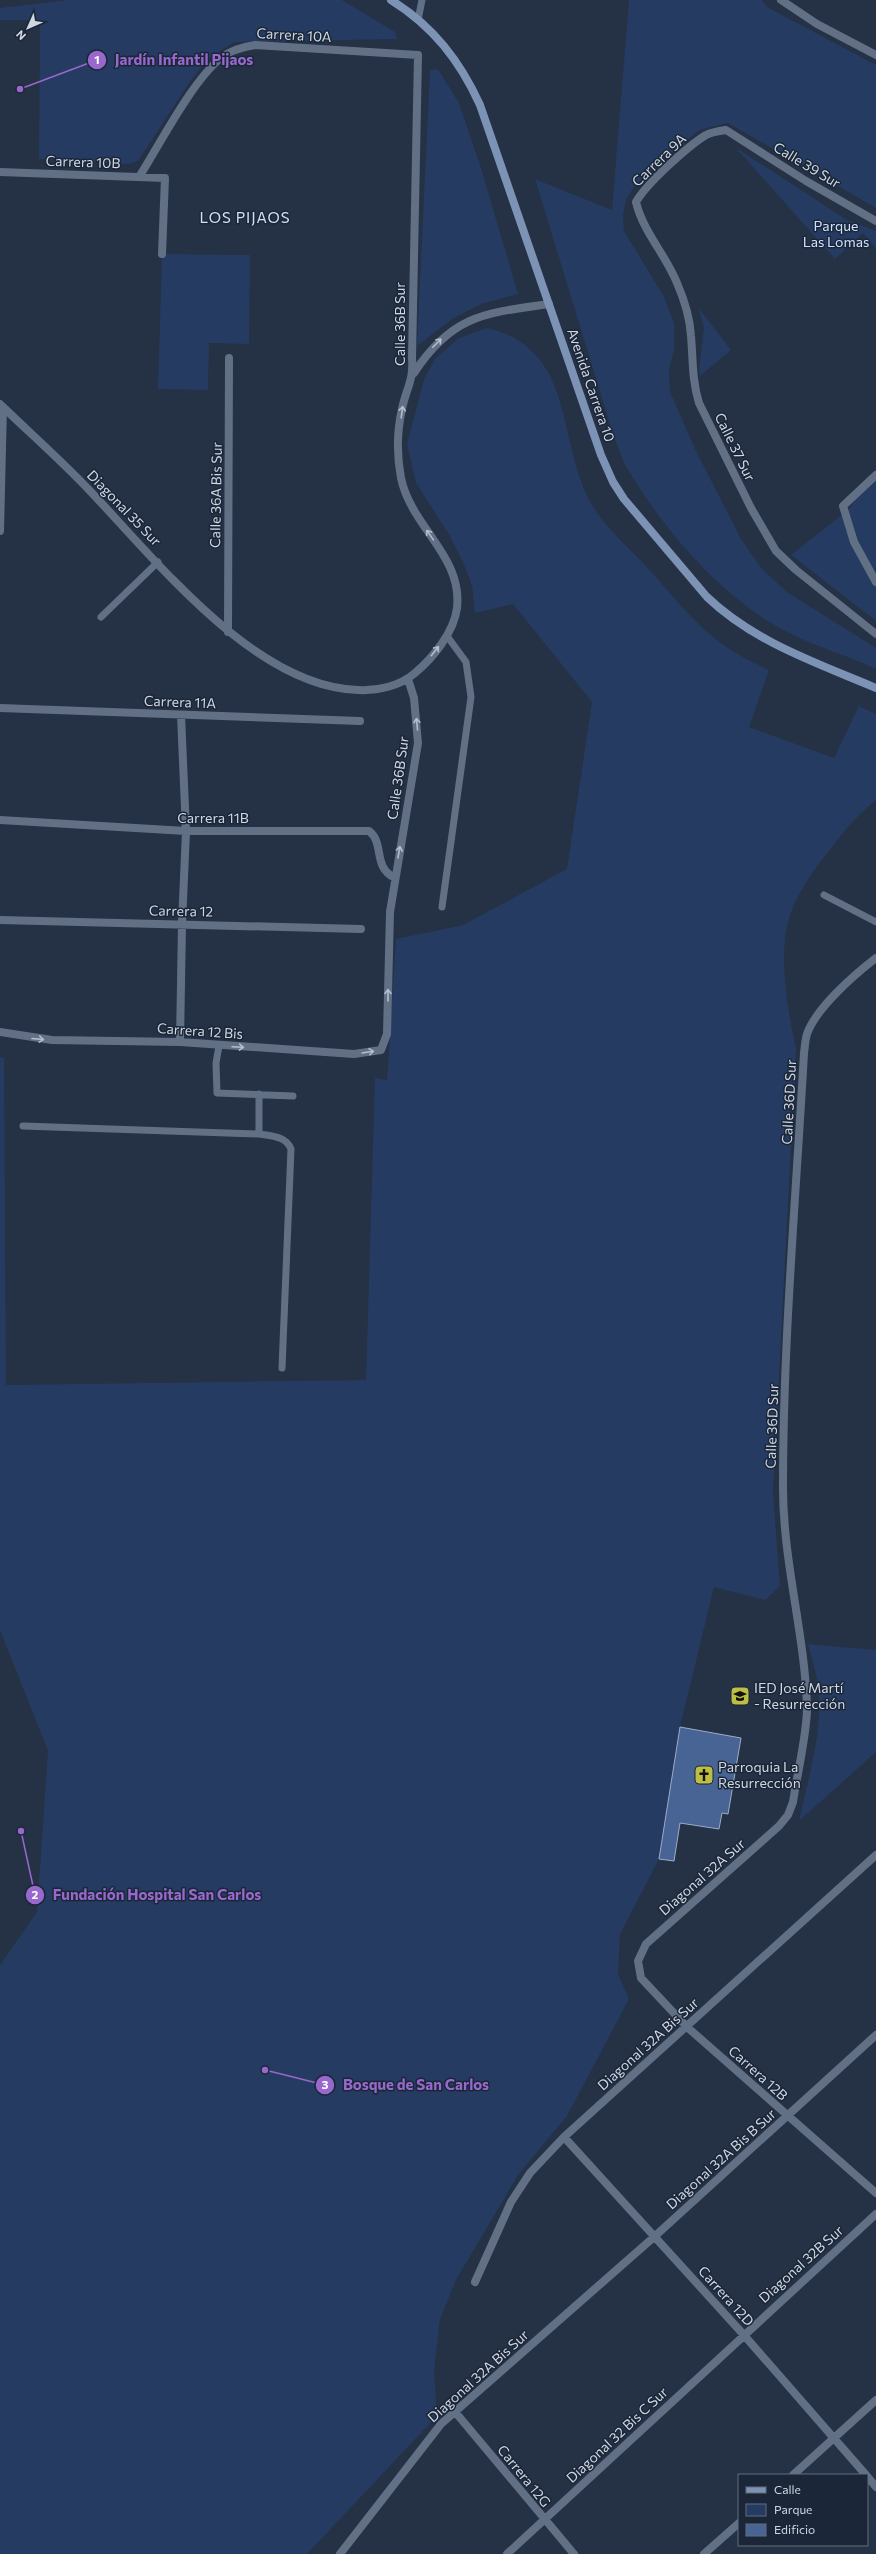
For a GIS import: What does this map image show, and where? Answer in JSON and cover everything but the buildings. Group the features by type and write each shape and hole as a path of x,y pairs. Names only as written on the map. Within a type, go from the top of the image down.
{"main road":[{"name":"Avenida Carrera 10","path":"391,0 418,20 446,46 472,86 480,105 606,466 624,499 641,521 707,597 740,625 791,652 876,688"}],"street":[{"path":"781,0 817,24 876,55"},
{"name":"Carrera 10A","path":"139,177 205,75 221,58 239,48 255,45 418,55"},
{"name":"Calle 36B Sur","path":"387,1034 388,931 395,878 418,743 414,698 408,679 422,668 446,636 453,625 457,610 454,575 446,557 421,523 410,501 402,480 399,460 402,408 414,373 412,358 418,55"},
{"name":"Calle 39 Sur","path":"726,130 806,181 876,221"},
{"name":"Carrera 9A","path":"646,227 636,202 642,191 706,135 726,130"},
{"name":"Carrera 10B","path":"0,172 165,178 162,254"},
{"name":"Calle 37 Sur","path":"646,227 677,282 684,302 691,335 693,385 699,403 766,536 783,559 876,634"},
{"path":"414,373 426,354 456,326 475,317 501,311 549,304"},
{"name":"Calle 36A Bis Sur","path":"228,632 229,358"},
{"path":"0,531 1,405"},
{"name":"Diagonal 35 Sur","path":"1,405 84,484 158,562 228,632 277,665 300,678 324,686 348,690 369,691 408,679"},
{"path":"876,475 843,506 854,542 876,582"},
{"name":"Carrera 11A","path":"0,708 360,721"},
{"path":"180,1042 182,924 186,832 181,715"},
{"name":"Carrera 11B","path":"0,820 186,832 369,831 373,834 376,842 382,867 387,875 395,878"},
{"name":"Carrera 12","path":"0,920 361,929"},
{"name":"Calle 36D Sur","path":"788,1815 793,1802 807,1710 800,1643 784,1537 783,1486 786,1385 807,1034 824,1007 876,958"},
{"name":"Carrera 12 Bis","path":"0,1032 52,1040 180,1042 219,1046 354,1054 381,1050 387,1034"},
{"name":"Diagonal 32A Sur","path":"638,1961 646,1944 779,1826 788,1815"},
{"name":"Diagonal 32A Bis Sur","path":"475,2282 511,2202 530,2173 564,2137 876,1855"},
{"name":"Carrera 12B","path":"638,1961 640,1978 687,2027 876,2193"},
{"name":"Diagonal 32A Bis B Sur","path":"654,2237 788,2117 876,2035"},
{"name":"Carrera 12D","path":"564,2137 744,2334 835,2438 864,2474"},
{"name":"Diagonal 32B Sur","path":"744,2334 876,2214"},
{"name":"Diagonal 32A Bis Sur","path":"340,2554 441,2424 456,2413 654,2237"},
{"name":"Diagonal 32 Bis C Sur","path":"507,2554 744,2334"},
{"path":"794,2474 876,2400"},
{"name":"Carrera 12G","path":"456,2413 574,2554"},
{"name":"Carrera 12D","path":"868,2478 876,2487"},
{"path":"704,2554 738,2524"}],"lane":[{"path":"418,20 422,0"},
{"path":"102,617 158,562"},
{"path":"442,907 471,697 466,662 446,636"},
{"path":"824,895 876,922"},
{"path":"219,1046 216,1063 217,1093 293,1096"},
{"path":"259,1094 259,1134"},
{"path":"23,1126 259,1134 283,1139 289,1143 291,1149 282,1368"}],"green space":[{"path":"68,0 342,0 395,32 397,39 234,42 208,59 191,80 138,161 129,164 39,159 40,20 0,20 0,8"},
{"path":"629,0 762,0 767,7 876,65 876,208 728,123 699,130 636,184 626,199 623,217 624,231 663,295 674,323 674,351 669,369 670,392 696,451 741,539 762,569 787,592 876,648 876,669 810,643 789,633 742,603 720,584 679,542 661,519 628,469 614,437 535,179 612,210"},
{"path":"438,69 459,103 481,168 518,294 481,304 452,319 417,346 430,70"},
{"name":"Parque Las Lomas","path":"735,147 847,220 876,231 876,248 863,233 835,259"},
{"path":"162,254 250,255 249,344 209,343 208,390 158,389"},
{"path":"698,307 731,350 700,376 699,368 704,327"},
{"path":"487,328 517,340 538,357 552,380 561,406 584,489 598,514 683,608 706,631 736,653 769,670 749,727 834,758 859,706 876,714 876,800 845,830 809,878 793,907 785,940 785,977 789,1014 796,1048 773,1492 780,1586 765,1600 714,1587 680,1727 659,1859 620,1934 618,1974 629,1999 567,2116 518,2175 456,2280 440,2319 434,2371 437,2416 307,2554 0,2554 0,1965 37,1912 48,1751 0,1630 0,1057 4,1058 6,1385 366,1380 375,1078 387,1080 396,939 463,925 567,869 592,702 513,604 475,613 472,586 465,567 450,536 416,483 407,444 424,379 435,359 459,338"},
{"path":"876,471 876,621 791,555 849,509"},
{"path":"808,1644 876,1650 876,1752 799,1821 814,1753 819,1719 818,1685"}],"place":[{"name":"Jardín Infantil Pijaos","path":"20,89"},
{"name":"IED José Martí - Resurrección","path":"740,1696"},
{"name":"Parroquia La Resurrección","path":"704,1775"},
{"name":"Fundación Hospital San Carlos","path":"21,1831"},
{"name":"Bosque de San Carlos","path":"265,2070"}],"district":[{"name":"LOS PIJAOS","path":"245,218"}]}
